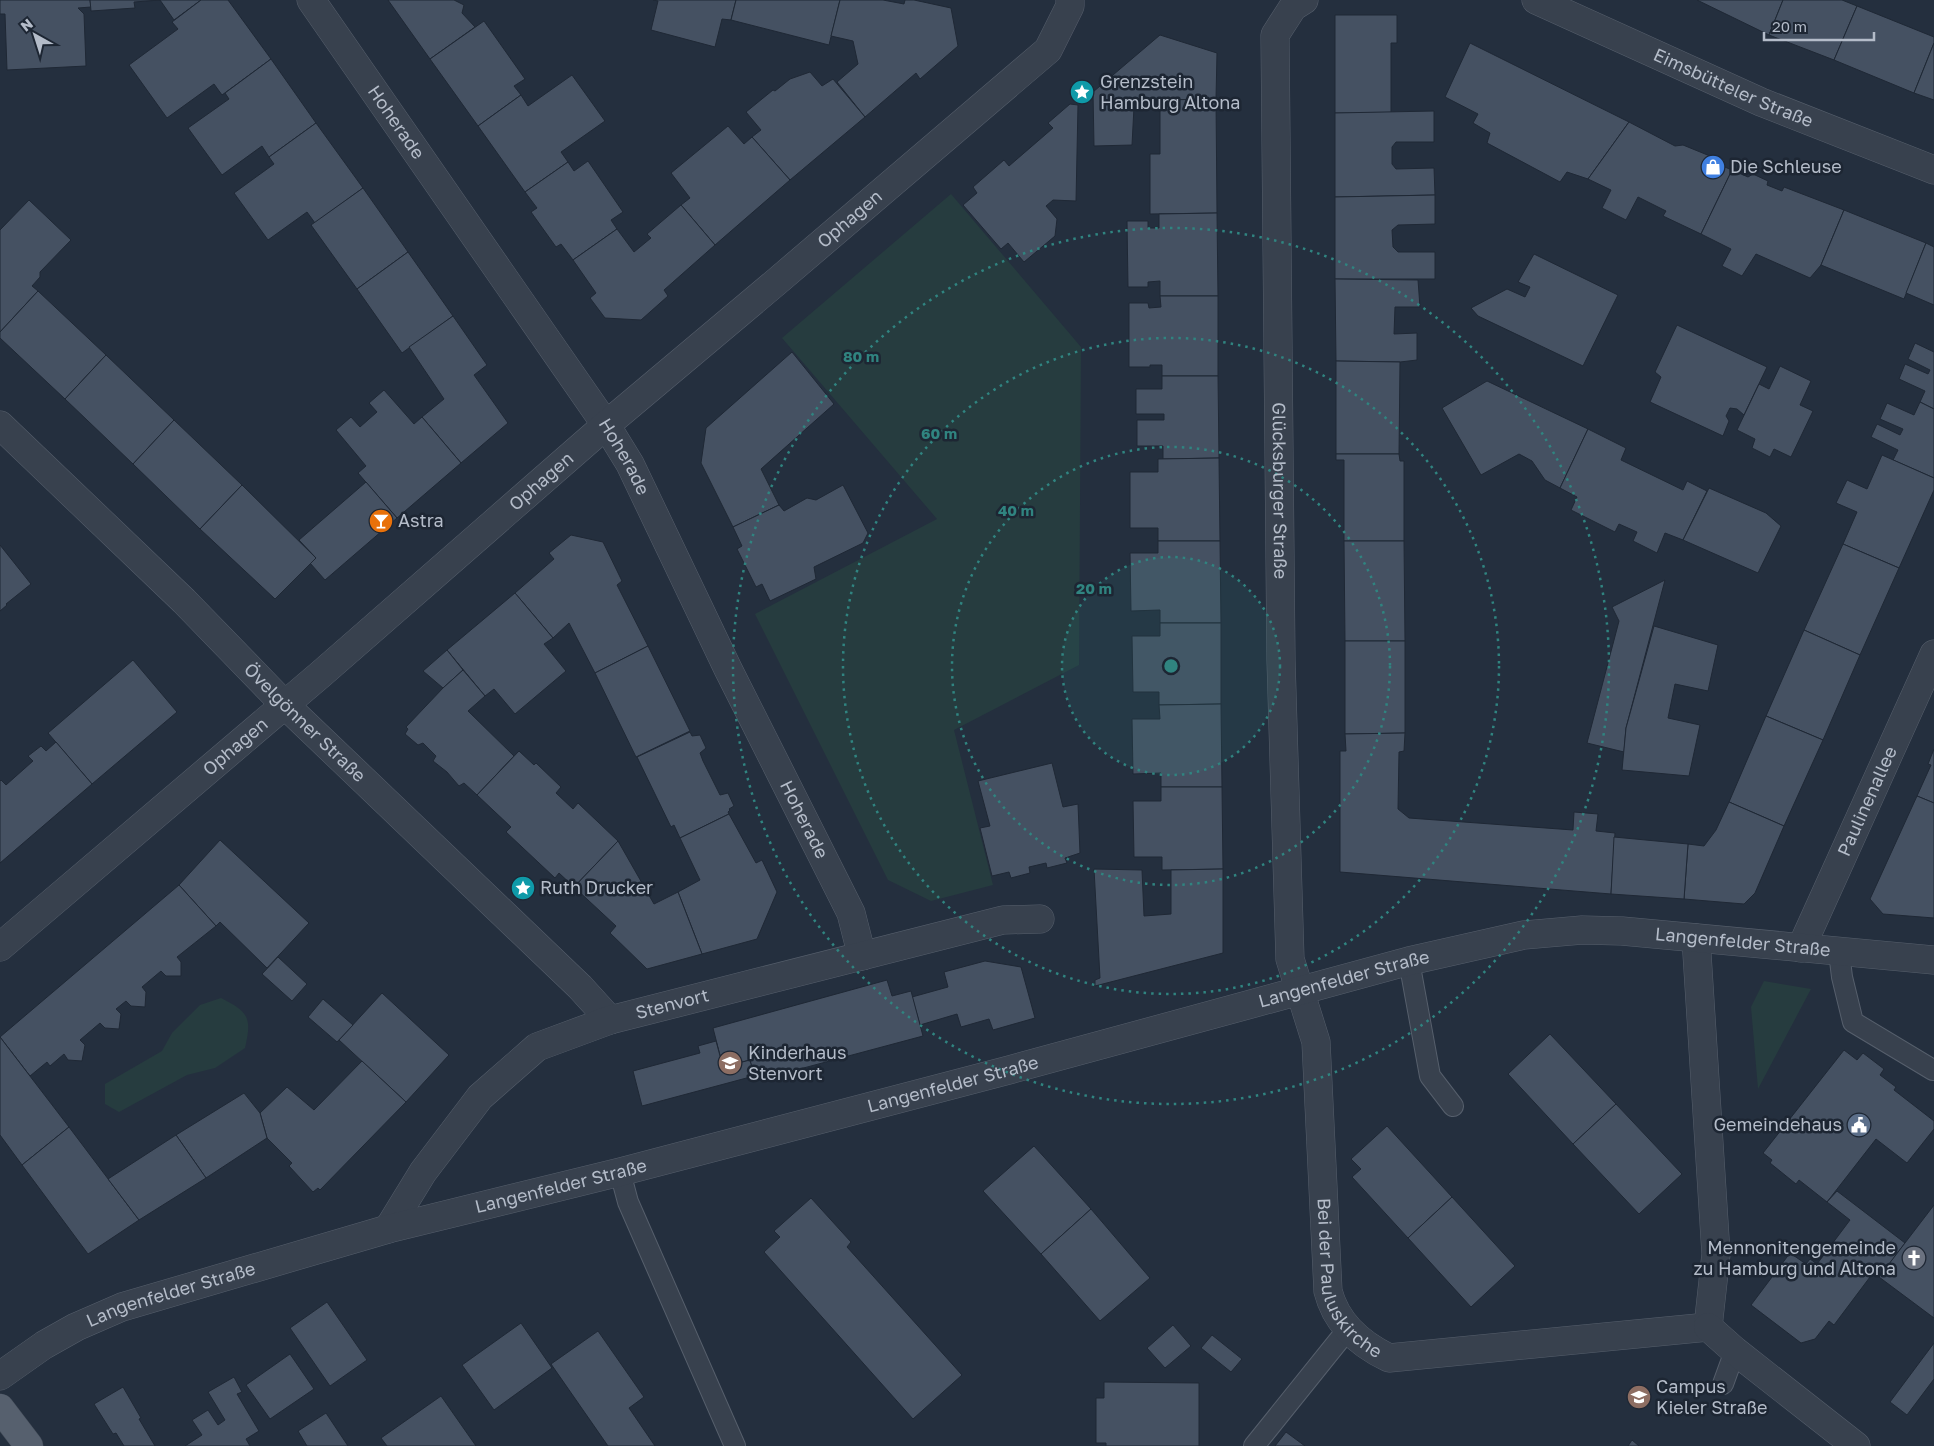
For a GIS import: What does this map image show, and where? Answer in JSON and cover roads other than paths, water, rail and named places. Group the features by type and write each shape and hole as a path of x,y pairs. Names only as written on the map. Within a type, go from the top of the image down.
{"main road":[{"path":"0,1408 29,1446"}],"street":[{"name":"Hoherade","path":"311,0 606,425 630,464 728,668 851,913 862,956"},
{"name":"Glücksburger Straße","path":"1300,992 1290,959 1281,660 1275,35 1293,7 1304,0"},
{"name":"Eimsbütteler Straße","path":"1536,0 1761,102 1934,170"},
{"name":"Ophagen","path":"0,947 164,810 606,425 1048,50 1070,3"},
{"name":"Övelgönner Straße","path":"1,428 184,601 284,704 580,987 610,1020"},
{"name":"Paulinenallee","path":"1801,948 1934,654"},
{"name":"Stenvort","path":"388,1229 423,1172 480,1097 537,1047 610,1020 1003,920 1040,919"},
{"name":"Langenfelder Straße","path":"0,1376 44,1345 76,1327 122,1306 388,1229 620,1172 1018,1068 1409,961 1524,935 1582,930 1696,938 1934,960"},
{"path":"1696,938 1716,1254 1708,1327 1735,1351 1856,1446"},
{"name":"Bei der Pauluskirche","path":"1300,992 1316,1042 1328,1291 1332,1305 1348,1329 1375,1351 1389,1358 1708,1327"}],"lane":[{"path":"1840,952 1842,977 1853,1022 1933,1070"},
{"path":"1409,961 1430,1076 1453,1106"},
{"path":"620,1172 628,1202 735,1446"},
{"path":"1254,1446 1348,1329"},
{"path":"1723,1384 1735,1351"}],"place":[{"name":"Grenzstein Hamburg Altona","path":"1082,92"},
{"name":"Die Schleuse","path":"1713,167"},
{"name":"Astra","path":"381,521"},
{"name":"Ruth Drucker","path":"523,888"},
{"name":"Kinderhaus Stenvort","path":"730,1063"},
{"name":"Gemeindehaus","path":"1859,1125"},
{"name":"Mennonitengemeinde zu Hamburg und Altona","path":"1914,1258"},
{"name":"Campus Kieler Straße","path":"1639,1397"}]}
